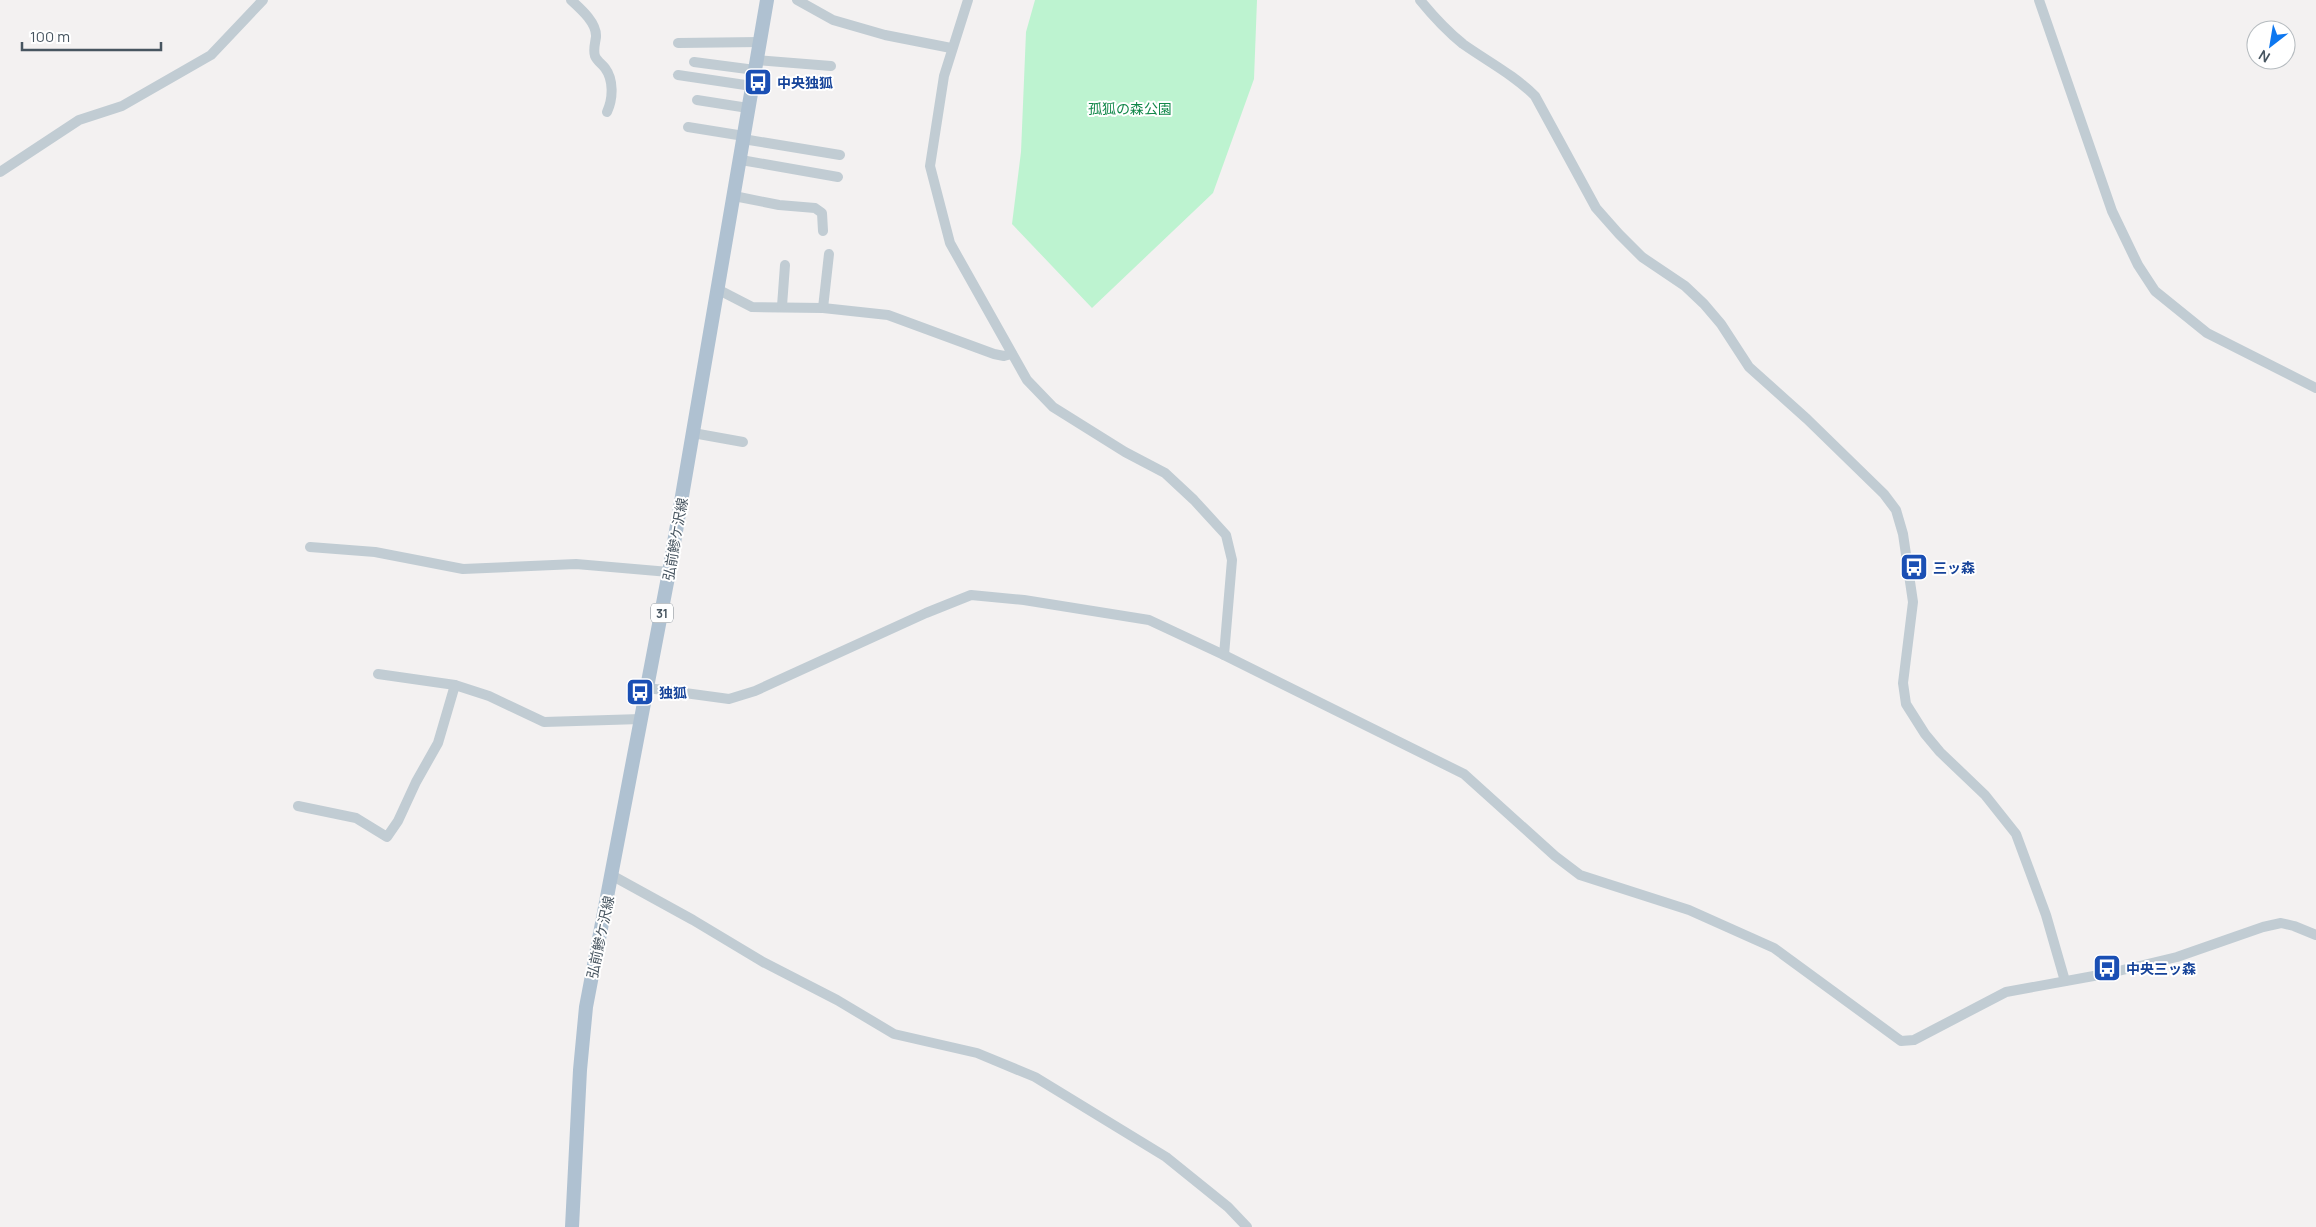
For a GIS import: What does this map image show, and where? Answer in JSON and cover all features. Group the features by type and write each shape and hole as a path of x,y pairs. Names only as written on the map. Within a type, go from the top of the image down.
{"main road":[{"name":"弘前鰺ケ沢線","path":"572,1227 584,1028 593,968 613,876 694,433 767,0"}],"street":[{"path":"0,172 79,120 122,106 211,55 263,0"},
{"path":"571,0 594,26 596,35 594,52 596,58 611,78 612,88 607,112"},
{"path":"797,0 833,20 885,35 951,48"},
{"path":"968,0 951,48 936,122 930,166 950,243 1027,380 1053,407 1125,452 1165,473 1194,500 1226,535 1232,560 1224,655"},
{"path":"1420,0 1442,26 1464,44 1521,82 1535,96 1596,208 1618,234 1642,257 1685,286 1704,304 1721,324 1749,367 1807,419 1884,494 1896,510 1903,534 1913,602 1903,683 1906,704 1924,734 1985,795 2016,834 2046,915 2066,981"},
{"path":"2039,0 2112,211 2138,265 2155,292 2207,333 2316,388"},
{"path":"678,43 760,42"},
{"path":"694,62 831,66"},
{"path":"678,75 752,86"},
{"path":"697,100 748,108"},
{"path":"688,127 840,155"},
{"path":"740,160 838,177"},
{"path":"734,196 779,205 815,208 822,213 823,230"},
{"path":"823,308 828,254"},
{"path":"782,306 785,265"},
{"path":"719,290 752,307 823,308 888,315 994,354 1004,356 1011,354"},
{"path":"694,433 743,442"},
{"path":"310,547 374,552 463,569 576,564 669,572"},
{"path":"648,688 728,699 763,687 926,613 971,595 1024,600 1149,620 1464,774 1555,856 1580,875 1689,910 1774,948 1902,1041 1914,1040 2006,992 2177,957 2263,927 2281,924 2294,926 2316,935"},
{"path":"378,674 456,685 489,696 544,722 641,719"},
{"path":"298,806 356,818 387,837 398,821 416,782 438,743 456,685"},
{"path":"613,876 894,1034 977,1053 1035,1077 1166,1157 1228,1207 1246,1227"}],"green space":[{"name":"孤狐の森公園","path":"1035,0 1257,0 1254,79 1213,193 1092,308 1012,224 1021,152 1026,32"}],"place":[{"name":"中央独狐","path":"758,82"},
{"name":"三ッ森","path":"1914,567"},
{"name":"独狐","path":"640,692"},
{"name":"中央三ッ森","path":"2107,968"}]}
